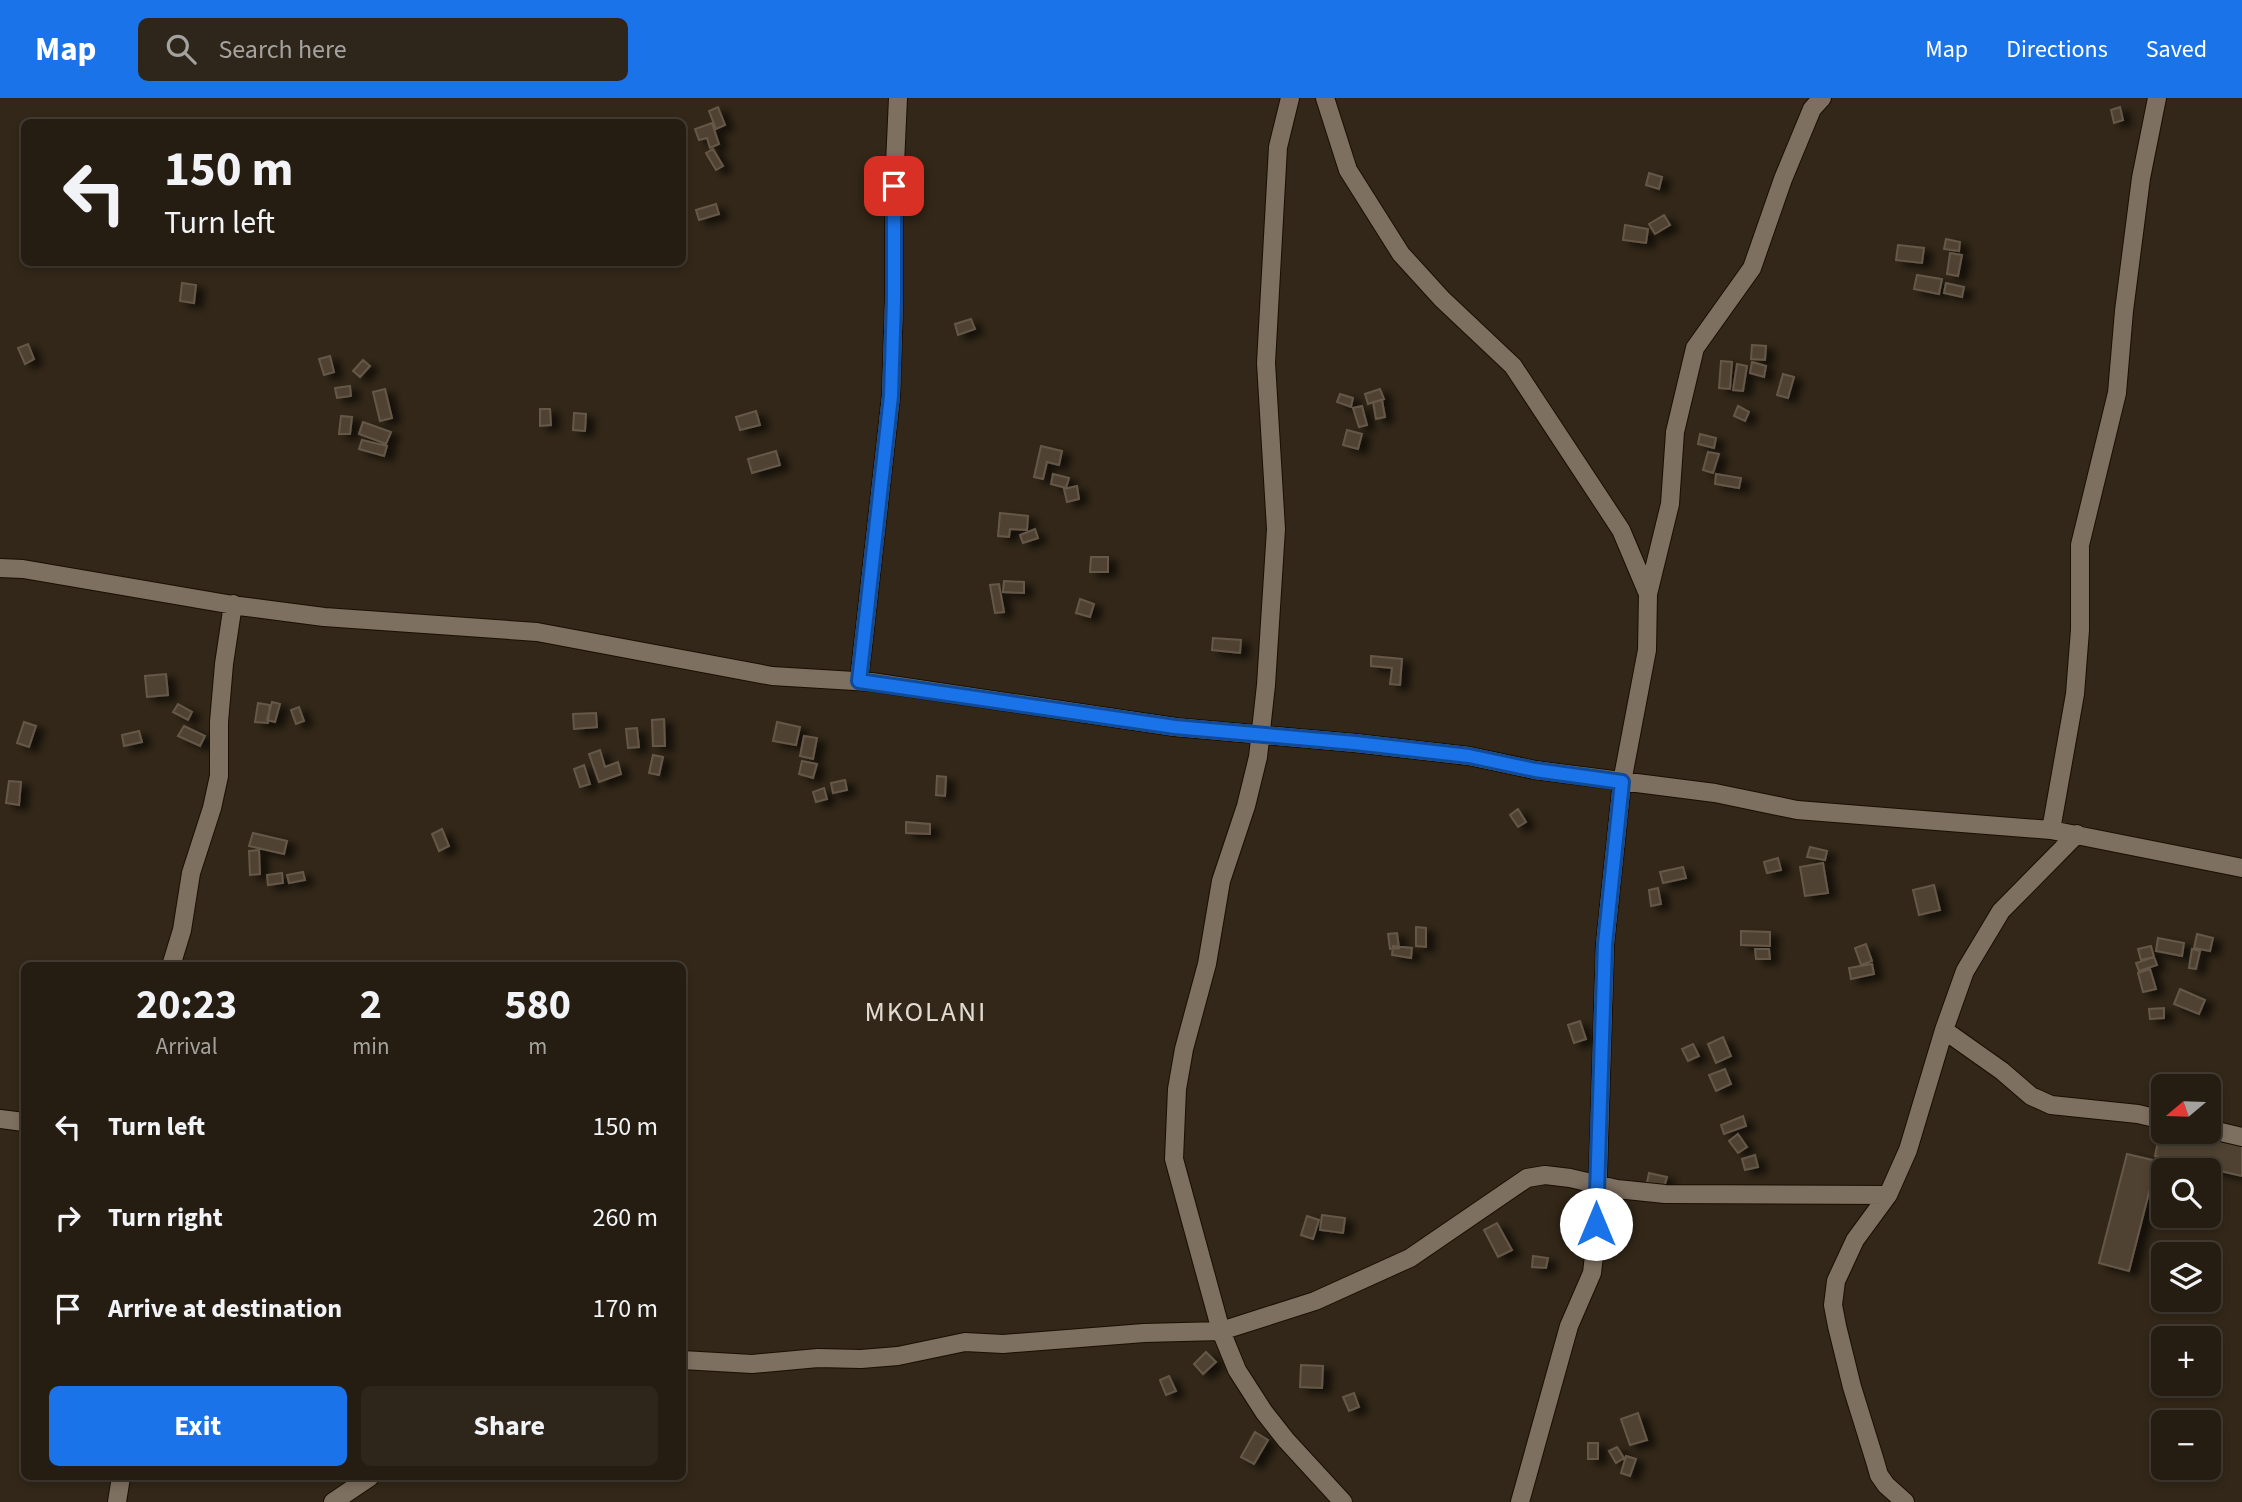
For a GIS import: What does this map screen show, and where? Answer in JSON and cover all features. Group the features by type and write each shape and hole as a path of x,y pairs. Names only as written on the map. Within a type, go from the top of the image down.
{"street":[{"path":"859,681 891,396 898,98"},
{"path":"1290,98 1278,147 1266,363 1276,529 1266,685 1258,757 1246,806 1222,881 1207,964 1184,1049 1175,1118 1174,1159 1221,1331 1237,1370 1286,1440 1343,1502"},
{"path":"1325,98 1348,170 1401,254 1442,299 1513,366 1620,530 1648,594"},
{"path":"1520,1502 1569,1326 1592,1273 1596,1238 1605,944 1622,782 1647,650 1648,594 1670,504 1675,432 1695,348 1752,268 1783,179 1812,108 1822,98"},
{"path":"2051,830 2075,694 2080,630 2080,545 2117,393 2140,185 2157,98"},
{"path":"0,568 23,569 324,617 537,632 772,676 859,681 1175,727 1469,756 1535,770 1715,793 1797,810 2051,830 2242,868"},
{"path":"172,962 182,930 191,873 219,776 221,699 233,604"},
{"path":"1905,1502 1879,1475 1852,1387 1833,1305 1836,1281 1855,1240 1888,1195 1908,1150 1944,1030 1965,971 2001,911 2077,834"},
{"path":"1944,1030 2003,1071 2031,1096 2051,1105 2151,1117"},
{"path":"0,1119 21,1122"},
{"path":"2221,1132 2242,1137"},
{"path":"686,1360 752,1364 818,1358 861,1359 898,1356 965,1342 1003,1344 1110,1335 1221,1331 1315,1301 1410,1258 1527,1178 1545,1175 1596,1186 1665,1194 1888,1195"},
{"path":"117,1502 121,1480"},
{"path":"333,1502 366,1480"}],"building":[{"path":"718,107 725,125 716,129 709,111"},
{"path":"2120,107 2123,120 2114,123 2111,110"},
{"path":"712,123 719,144 710,148 707,138 699,140 695,129"},
{"path":"713,149 723,166 716,170 706,153"},
{"path":"1649,173 1662,177 1659,189 1646,185"},
{"path":"716,204 719,214 699,220 696,210"},
{"path":"1664,215 1670,225 1655,234 1649,224"},
{"path":"1625,225 1648,229 1646,243 1623,240"},
{"path":"1946,239 1960,242 1959,251 1944,249"},
{"path":"1898,245 1924,248 1922,263 1896,260"},
{"path":"1950,253 1962,255 1958,276 1947,274"},
{"path":"1917,275 1942,279 1939,294 1914,289"},
{"path":"182,283 196,285 194,303 180,301"},
{"path":"1946,283 1964,287 1962,297 1944,293"},
{"path":"971,319 975,329 958,335 955,324"},
{"path":"28,344 34,359 25,364 18,348"},
{"path":"1752,345 1766,346 1765,360 1751,359"},
{"path":"330,356 334,372 324,375 319,359"},
{"path":"363,360 370,366 360,377 353,371"},
{"path":"1721,361 1732,362 1730,389 1719,388"},
{"path":"1752,362 1766,366 1764,377 1750,373"},
{"path":"1737,364 1747,366 1743,391 1733,390"},
{"path":"1783,374 1794,377 1788,398 1777,395"},
{"path":"350,386 351,396 337,398 335,388"},
{"path":"385,389 392,418 380,421 373,392"},
{"path":"1380,389 1384,399 1368,404 1365,394"},
{"path":"1340,394 1353,398 1351,407 1337,402"},
{"path":"1382,400 1385,417 1376,419 1373,402"},
{"path":"1362,406 1367,425 1359,427 1353,408"},
{"path":"1738,406 1749,412 1745,421 1734,416"},
{"path":"540,409 550,409 551,425 540,426"},
{"path":"756,411 760,425 740,430 736,417"},
{"path":"574,413 586,414 585,431 573,430"},
{"path":"341,416 352,417 350,434 339,434"},
{"path":"363,422 391,432 386,444 359,434"},
{"path":"1347,430 1362,434 1358,449 1343,445"},
{"path":"1700,434 1716,438 1714,448 1698,444"},
{"path":"362,440 387,446 384,456 359,449"},
{"path":"1041,446 1062,451 1059,465 1047,462 1043,479 1034,477"},
{"path":"776,451 780,465 752,473 748,459"},
{"path":"1708,452 1719,454 1713,473 1703,470"},
{"path":"1053,474 1069,478 1066,488 1051,484"},
{"path":"1716,474 1741,478 1739,488 1715,484"},
{"path":"1077,486 1079,499 1067,502 1064,489"},
{"path":"1000,513 1028,516 1027,530 1010,529 1009,537 998,536"},
{"path":"1035,529 1038,538 1023,543 1020,535"},
{"path":"1091,557 1108,557 1108,572 1090,572"},
{"path":"1004,581 1024,582 1024,593 1003,592"},
{"path":"999,584 1004,612 995,613 990,585"},
{"path":"1080,599 1094,604 1090,617 1076,613"},
{"path":"1213,638 1241,640 1240,653 1212,650"},
{"path":"1371,656 1402,659 1400,685 1390,684 1392,668 1371,666"},
{"path":"166,674 168,695 147,697 145,676"},
{"path":"272,702 280,704 275,722 267,720"},
{"path":"258,703 270,705 268,723 255,722"},
{"path":"178,704 192,712 188,720 173,712"},
{"path":"299,707 304,721 296,724 291,710"},
{"path":"596,713 597,727 574,729 573,714"},
{"path":"664,719 665,746 653,746 652,720"},
{"path":"24,722 36,726 29,747 17,743"},
{"path":"777,722 800,727 796,745 773,741"},
{"path":"184,726 205,736 200,746 178,736"},
{"path":"637,728 639,747 628,748 626,729"},
{"path":"139,731 142,742 124,746 122,735"},
{"path":"804,736 817,738 813,759 800,756"},
{"path":"600,750 605,767 618,762 621,774 599,782 589,754"},
{"path":"653,755 663,757 659,775 649,773"},
{"path":"802,761 817,764 813,778 799,774"},
{"path":"584,765 590,784 580,787 574,769"},
{"path":"937,776 946,777 945,796 936,795"},
{"path":"845,780 847,790 833,793 831,783"},
{"path":"9,781 21,782 19,805 6,803"},
{"path":"824,788 827,799 816,802 813,792"},
{"path":"1518,809 1526,822 1518,827 1510,815"},
{"path":"906,822 930,824 930,834 906,833"},
{"path":"442,829 449,846 439,851 432,834"},
{"path":"253,833 287,841 284,854 249,846"},
{"path":"1810,847 1827,851 1825,860 1807,857"},
{"path":"259,850 260,874 250,875 249,851"},
{"path":"1778,858 1781,870 1767,873 1764,862"},
{"path":"1823,863 1828,893 1805,896 1800,867"},
{"path":"1683,867 1686,878 1663,883 1660,872"},
{"path":"303,872 305,880 289,883 287,875"},
{"path":"282,873 283,883 268,885 267,875"},
{"path":"1934,885 1940,910 1919,915 1913,890"},
{"path":"1658,888 1661,904 1651,906 1649,890"},
{"path":"1416,927 1426,928 1426,947 1416,946"},
{"path":"1741,931 1770,932 1770,946 1741,945"},
{"path":"1397,933 1399,948 1390,949 1388,934"},
{"path":"2197,934 2213,938 2210,951 2194,948"},
{"path":"2158,938 2184,943 2182,956 2156,951"},
{"path":"1866,944 1872,961 1861,965 1855,948"},
{"path":"1393,946 1412,948 1411,958 1392,955"},
{"path":"2151,946 2154,957 2141,960 2138,949"},
{"path":"1755,949 1769,949 1770,959 1756,959"},
{"path":"2192,949 2200,951 2196,969 2189,968"},
{"path":"2154,957 2157,965 2139,971 2136,963"},
{"path":"1872,964 1874,974 1851,979 1849,968"},
{"path":"2150,969 2156,989 2143,992 2138,973"},
{"path":"2180,989 2205,1000 2199,1014 2174,1004"},
{"path":"2164,1008 2164,1018 2150,1019 2149,1009"},
{"path":"1580,1021 1586,1039 1574,1043 1568,1025"},
{"path":"1723,1037 1731,1056 1716,1063 1708,1044"},
{"path":"1693,1044 1699,1056 1688,1061 1682,1049"},
{"path":"1725,1069 1731,1084 1716,1091 1709,1075"},
{"path":"1743,1116 1746,1126 1724,1134 1721,1125"},
{"path":"1738,1134 1747,1147 1738,1153 1729,1141"},
{"path":"2221,1140 2242,1145 2242,1176 2221,1171 2221,1158 2155,1156 2157,1144 2221,1144"},
{"path":"2127,1154 2151,1160 2151,1185 2129,1271 2099,1263"},
{"path":"1755,1155 1758,1167 1745,1170 1742,1159"},
{"path":"1649,1173 1667,1177 1663,1191 1646,1187"},
{"path":"1322,1215 1345,1218 1343,1233 1320,1230"},
{"path":"1307,1216 1319,1220 1313,1239 1301,1235"},
{"path":"1497,1223 1512,1250 1498,1257 1484,1230"},
{"path":"1533,1256 1548,1258 1546,1268 1532,1267"},
{"path":"1206,1352 1216,1362 1203,1374 1194,1364"},
{"path":"1301,1365 1323,1366 1322,1388 1300,1387"},
{"path":"1169,1376 1176,1391 1166,1395 1160,1380"},
{"path":"1354,1393 1359,1407 1349,1411 1343,1397"},
{"path":"1638,1413 1647,1440 1630,1445 1621,1419"},
{"path":"1255,1432 1268,1440 1254,1464 1241,1457"},
{"path":"1588,1443 1598,1443 1598,1459 1588,1459"},
{"path":"1617,1447 1624,1458 1616,1463 1609,1451"},
{"path":"1626,1456 1636,1459 1630,1476 1621,1473"}],"district":[{"name":"MKOLANI","path":"926,1011"}],"route":[{"path":"894,186 891,396 859,681 1175,727 1469,756 1535,770 1622,782 1605,944 1596,1224"}]}
